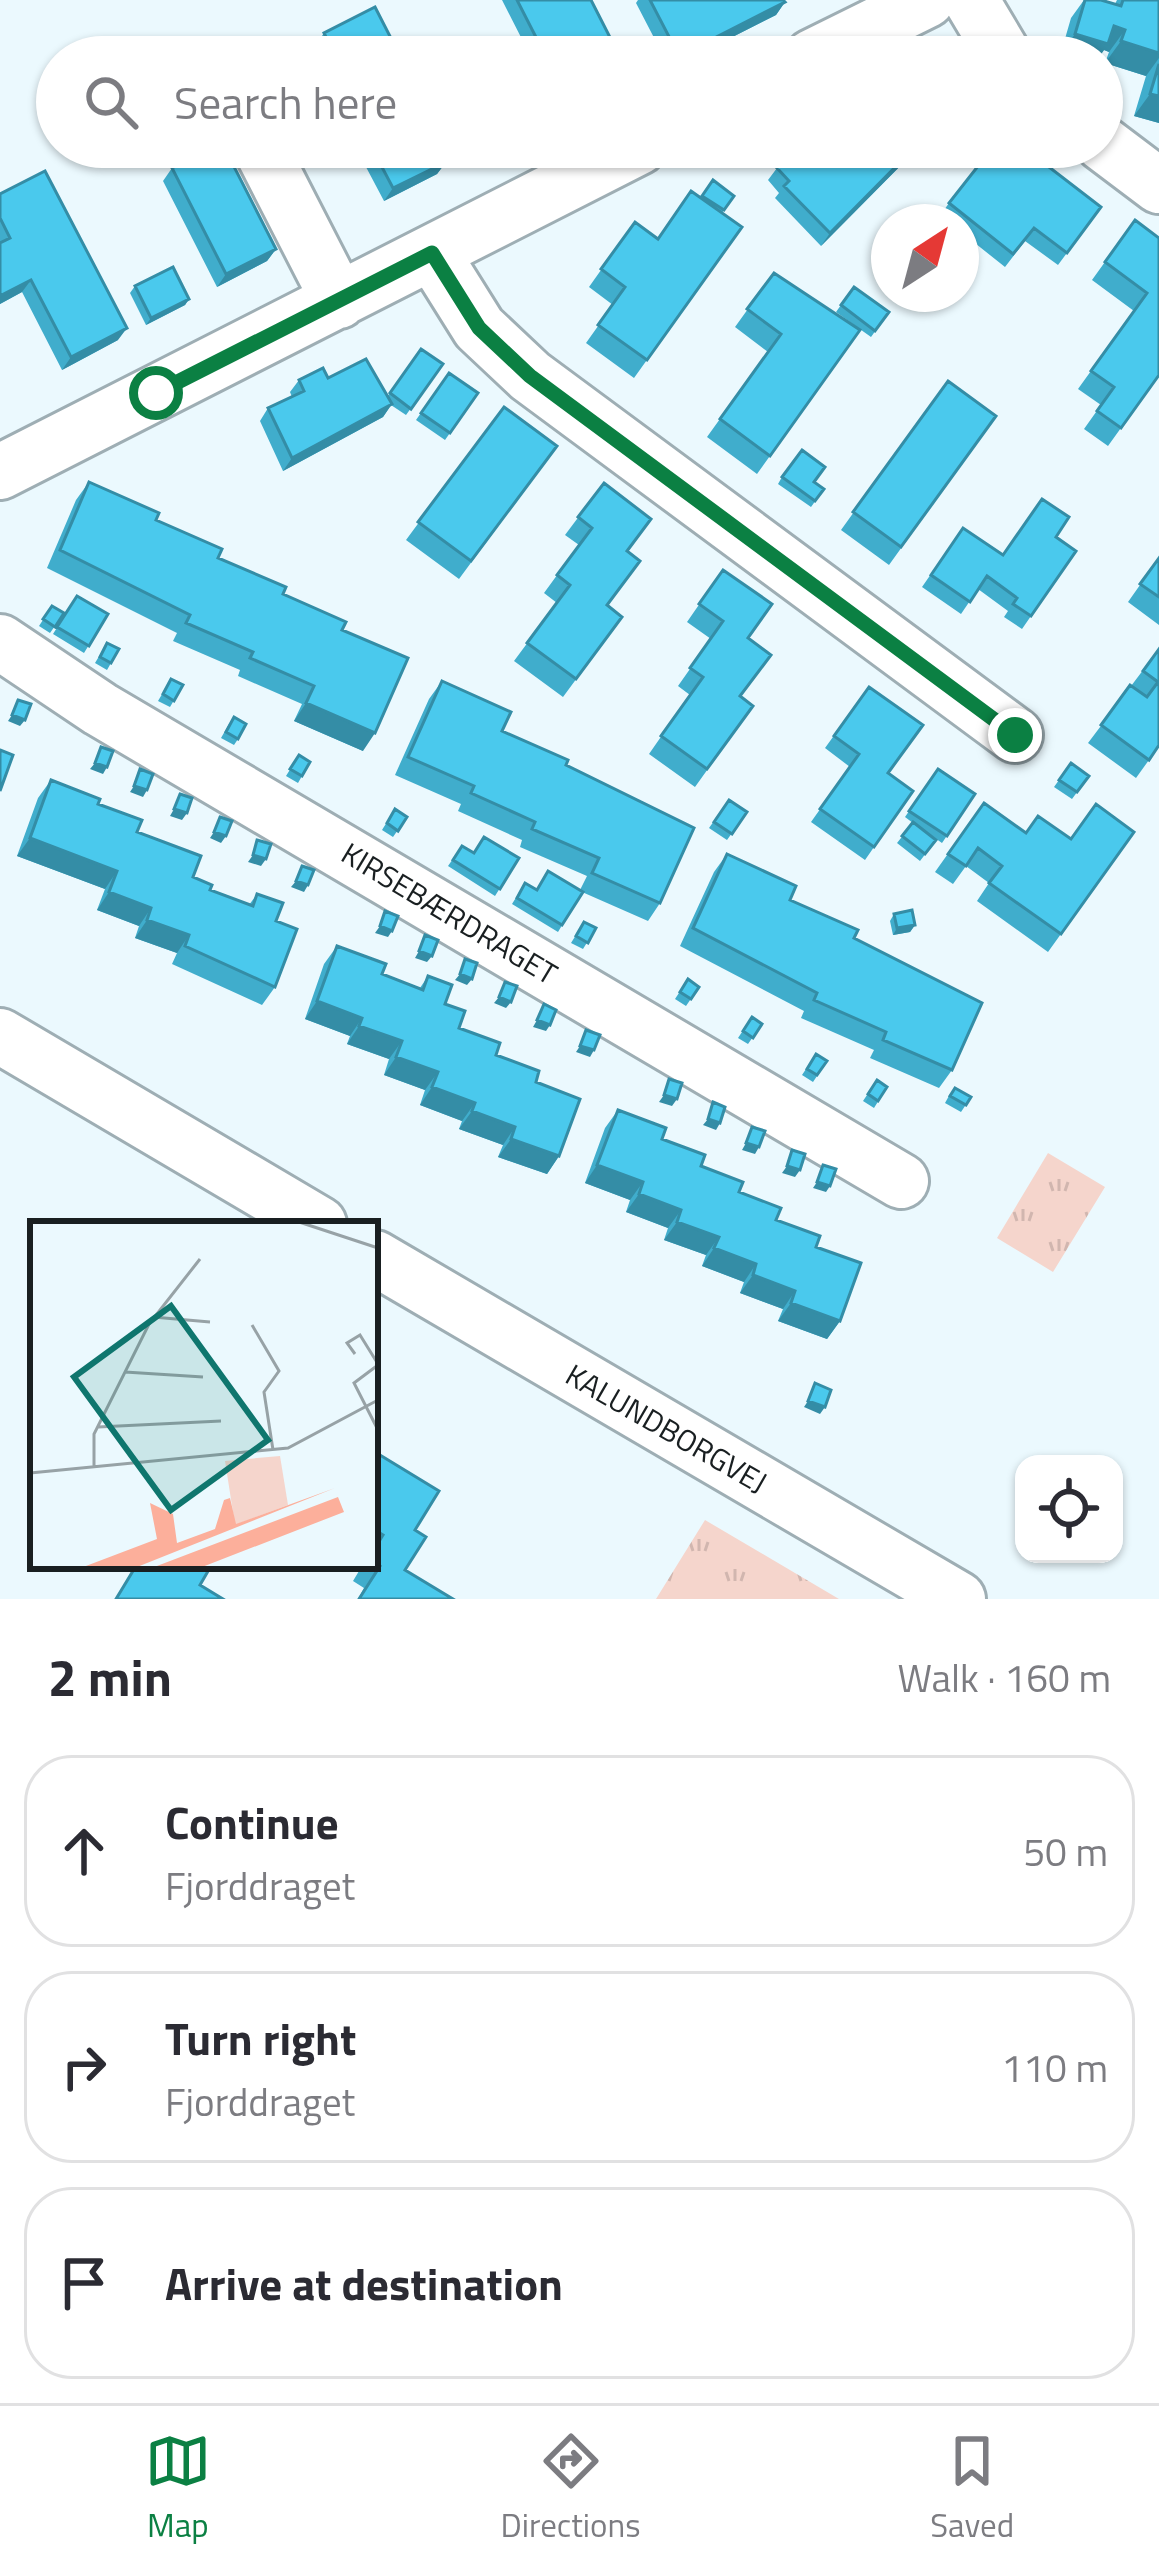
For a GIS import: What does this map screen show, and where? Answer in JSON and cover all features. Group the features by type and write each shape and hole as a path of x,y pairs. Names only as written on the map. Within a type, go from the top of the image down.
{"street":[{"path":"854,36 927,0"},
{"path":"971,0 992,36"},
{"path":"1123,158 1159,186"},
{"path":"271,168 339,302"},
{"path":"0,472 598,168"},
{"path":"432,253 479,328 530,376 1015,735"},
{"name":"KIRSEBÆRDRAGET","path":"0,642 100,709 901,1181"},
{"path":"0,1036 314,1221"},
{"name":"KALUNDBORGVEJ","path":"378,1260 958,1599"}],"green space":[{"path":"1048,1153 1105,1187 1053,1272 997,1238"},
{"path":"705,1520 839,1599 656,1599"}],"building":[{"path":"517,0 591,0 609,36 535,36"},
{"path":"650,0 785,2 718,36 669,36"},
{"path":"1085,0 1121,6 1123,0 1159,0 1159,53 1123,42 1125,30 1114,26 1111,36 1075,34"},
{"path":"375,7 390,36 326,36"},
{"path":"1159,64 1159,96 1150,94"},
{"path":"172,168 235,168 276,249 226,274"},
{"path":"382,168 434,168 393,188"},
{"path":"777,168 894,168 830,233 784,186 789,181"},
{"path":"976,168 1050,168 1101,207 1067,253 1034,228 1013,254 979,227 979,204 950,204"},
{"path":"45,171 127,328 71,357 31,280 0,296 0,243 10,238 0,218 0,194"},
{"path":"713,180 734,196 724,210 702,196"},
{"path":"691,191 742,227 647,360 598,325 625,287 601,269 635,222 658,239"},
{"path":"1135,220 1159,238 1159,375 1121,428 1097,411 1114,387 1091,371 1147,293 1105,262"},
{"path":"173,267 189,299 151,318 135,286"},
{"path":"774,273 860,330 770,456 720,419 781,334 747,309"},
{"path":"854,287 871,299 871,312 889,312 875,331 841,305"},
{"path":"421,349 443,364 411,409 390,393"},
{"path":"366,359 392,404 292,458 268,408 304,391 299,380 323,368 328,378"},
{"path":"449,373 478,393 450,433 421,413"},
{"path":"948,381 996,416 901,547 853,512"},
{"path":"504,407 557,446 471,561 418,522"},
{"path":"802,450 825,467 814,482 824,489 815,501 782,477"},
{"path":"89,482 159,513 156,520 222,549 218,558 286,587 283,594 346,622 342,630 408,658 375,733 306,703 314,686 250,658 253,652 186,623 190,615 60,550"},
{"path":"604,483 651,519 627,551 640,561 607,605 622,617 576,679 527,643 570,585 557,575 592,528 578,517"},
{"path":"1042,499 1069,517 1056,537 1076,551 1031,616 1013,604 1017,598 987,576 970,602 931,575 963,528 1003,555"},
{"path":"1159,558 1159,597 1140,584"},
{"path":"723,570 772,604 748,638 771,655 740,696 753,706 707,769 661,736 703,677 690,668 723,621 699,604"},
{"path":"77,596 108,614 89,646 57,627"},
{"path":"52,606 64,613 55,627 43,619"},
{"path":"107,643 119,649 111,663 100,657"},
{"path":"1159,649 1159,745 1149,760 1101,725 1130,685 1147,697 1158,682 1143,671"},
{"path":"171,679 183,685 174,701 163,694"},
{"path":"442,681 511,712 502,731 568,760 566,765 694,828 660,903 592,873 599,858 532,829 535,822 471,793 474,786 408,757"},
{"path":"869,687 923,725 888,773 913,791 874,847 820,809 859,754 834,736"},
{"path":"18,700 31,704 25,720 12,715"},
{"path":"234,717 246,724 238,739 226,732"},
{"path":"101,747 113,751 107,767 95,763"},
{"path":"0,750 13,755 0,791"},
{"path":"299,755 310,762 302,776 290,769"},
{"path":"1071,763 1089,776 1077,792 1059,780"},
{"path":"140,769 153,774 147,790 134,786"},
{"path":"938,769 975,794 947,836 909,811"},
{"path":"51,780 142,820 137,832 201,856 193,877 212,885 210,890 253,906 257,894 283,903 276,921 297,929 275,987 185,946 189,935 147,920 151,908 109,892 117,871 30,838"},
{"path":"180,794 192,798 187,813 174,809"},
{"path":"729,800 747,812 732,834 714,822"},
{"path":"984,803 1026,833 1038,816 1071,839 1096,804 1134,832 1061,934 989,883 1002,866 978,848 966,866 948,854"},
{"path":"395,809 407,817 398,831 387,823"},
{"path":"220,817 232,821 226,836 214,832"},
{"path":"913,822 936,840 925,854 902,836"},
{"path":"484,837 519,858 500,889 453,860 462,846 474,853"},
{"path":"257,840 271,844 266,859 253,855"},
{"path":"727,854 796,886 790,900 858,930 854,938 982,1003 952,1070 883,1040 886,1032 814,1000 817,993 693,928"},
{"path":"302,866 314,870 308,885 296,881"},
{"path":"548,871 583,892 562,925 517,898 525,883 537,890"},
{"path":"912,910 915,925 897,928 894,914"},
{"path":"385,911 398,916 392,931 380,926"},
{"path":"584,922 596,928 588,943 576,936"},
{"path":"425,935 438,940 432,956 419,951"},
{"path":"337,946 386,964 382,974 423,990 428,976 452,985 445,1004 465,1011 459,1028 500,1043 496,1055 539,1071 536,1082 580,1099 559,1156 511,1139 515,1127 472,1111 475,1103 432,1087 438,1072 396,1057 402,1041 359,1026 362,1018 317,1001"},
{"path":"465,959 477,963 472,979 460,974"},
{"path":"688,979 699,987 691,999 680,992"},
{"path":"505,982 517,986 511,1002 499,997"},
{"path":"544,1004 556,1010 550,1025 537,1020"},
{"path":"752,1017 762,1024 753,1038 743,1031"},
{"path":"586,1030 600,1035 594,1050 580,1046"},
{"path":"816,1054 827,1061 817,1075 807,1069"},
{"path":"669,1079 682,1083 677,1099 664,1095"},
{"path":"877,1080 887,1087 878,1101 868,1094"},
{"path":"955,1088 971,1097 966,1105 950,1096"},
{"path":"713,1102 725,1107 720,1123 708,1119"},
{"path":"618,1110 666,1128 662,1139 705,1155 701,1166 743,1182 739,1192 781,1208 776,1220 820,1236 816,1247 861,1263 840,1321 791,1303 795,1291 753,1275 756,1264 714,1248 719,1237 677,1222 681,1210 639,1194 643,1182 597,1165"},
{"path":"752,1127 765,1131 759,1147 746,1143"},
{"path":"792,1150 805,1154 800,1170 787,1166"},
{"path":"823,1165 836,1169 830,1186 817,1182"},
{"path":"815,1383 831,1390 825,1407 808,1401"},
{"path":"378,1454 439,1491 415,1530 426,1537 405,1570 453,1599 359,1599 380,1566 378,1543 383,1535 378,1532"},
{"path":"134,1569 209,1569 200,1585 223,1599 116,1599"}],"route":[{"path":"156,393 432,253 479,328 530,376 1015,735"}]}
